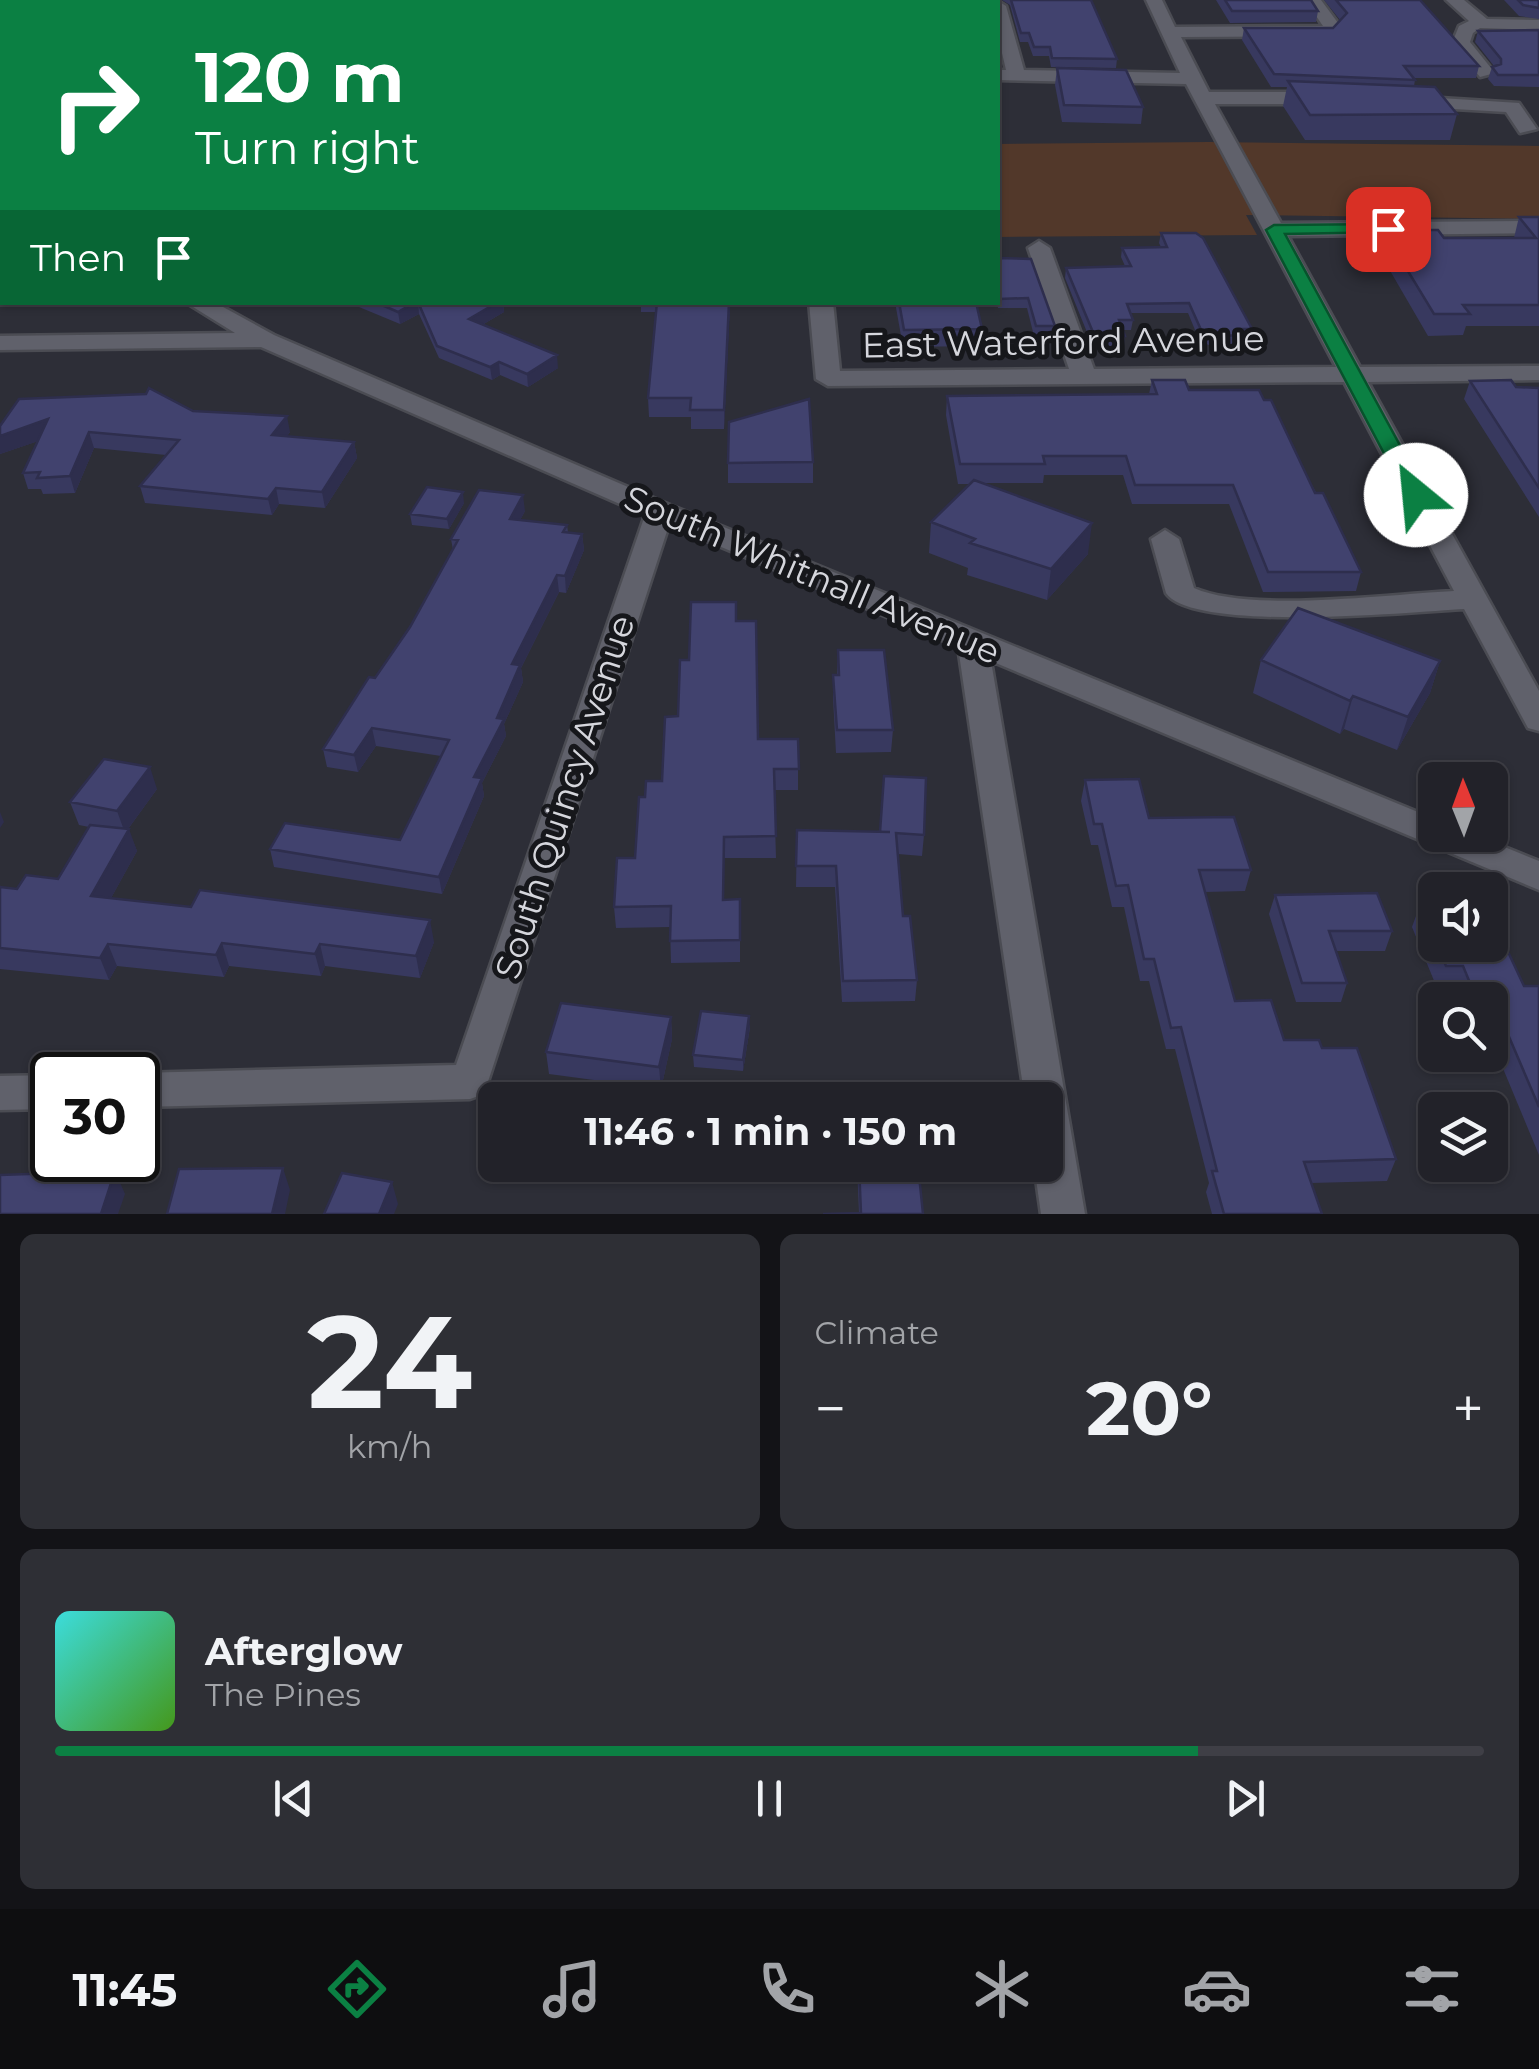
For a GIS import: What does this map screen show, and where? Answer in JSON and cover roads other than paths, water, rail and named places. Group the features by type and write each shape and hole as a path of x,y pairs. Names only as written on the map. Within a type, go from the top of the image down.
{"street":[{"path":"1154,0 1196,88 1539,720"},
{"path":"1172,32 1330,31 1312,0"},
{"path":"1454,0 1481,23"},
{"path":"1486,73 1461,43 1465,30 1481,23 1539,25"},
{"path":"1000,27 1008,76 1354,100"},
{"path":"1393,102 1512,107 1527,129"},
{"path":"1274,230 1539,228"},
{"path":"1039,248 1084,377"},
{"name":"South Whitnall Avenue","path":"201,305 265,340 660,511 1418,826"},
{"name":"East Waterford Avenue","path":"821,305 828,379 1539,373"},
{"path":"0,343 265,340"},
{"name":"South Quincy Avenue","path":"160,1089 470,1082 660,511"},
{"path":"1165,539 1181,593 1202,604 1269,607 1472,599"},
{"path":"973,643 1064,1214"},
{"name":"South Whitnall Avenue","path":"1481,852 1539,876"},
{"path":"0,1093 30,1092"}]}
